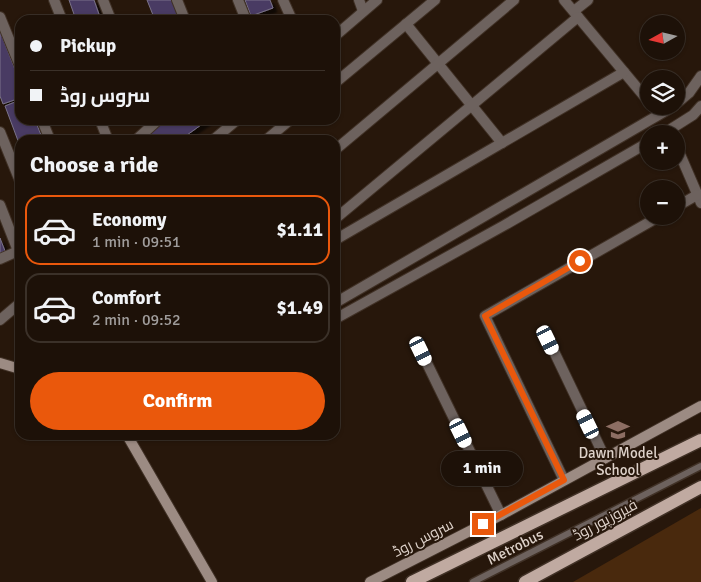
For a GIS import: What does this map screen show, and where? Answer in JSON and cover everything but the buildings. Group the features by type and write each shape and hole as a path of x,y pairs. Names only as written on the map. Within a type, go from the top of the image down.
{"main road":[{"name":"فیروزپور روڈ","path":"412,582 700,438"},
{"name":"فیروزپور روڈ","path":"525,582 701,487"}],"street":[{"path":"54,0 60,15"},
{"path":"103,0 109,15"},
{"path":"177,0 183,15"},
{"path":"238,0 244,15"},
{"path":"283,0 287,15"},
{"path":"359,0 363,11"},
{"path":"340,32 377,0"},
{"path":"340,79 435,0"},
{"path":"340,146 514,0"},
{"path":"564,0 640,91"},
{"path":"340,215 472,105 576,14 588,0"},
{"path":"0,17 15,54"},
{"path":"406,24 502,143"},
{"path":"340,237 624,72"},
{"path":"685,96 701,76"},
{"path":"678,125 693,115 701,106"},
{"path":"340,300 659,115 664,125"},
{"path":"141,135 150,125"},
{"path":"219,135 231,125"},
{"path":"272,135 284,125"},
{"path":"0,132 15,169"},
{"path":"340,316 640,147"},
{"path":"685,166 699,199 685,204"},
{"path":"0,205 15,244"},
{"path":"564,480 485,316 644,225"},
{"path":"0,259 15,255"},
{"path":"0,320 15,307"},
{"path":"548,340 605,458"},
{"path":"421,351 501,514"},
{"path":"0,362 15,367"},
{"name":"سروس روڈ","path":"370,582 701,406"},
{"path":"130,440 212,582"}],"lane":[{"name":"Metrobus","path":"473,582 701,466"}],"shaded area":[{"path":"701,508 701,582 573,582"}],"place":[{"name":"Dawn Model School","path":"618,430"}],"route":[{"path":"483,524 564,480 485,316 580,261"}]}
